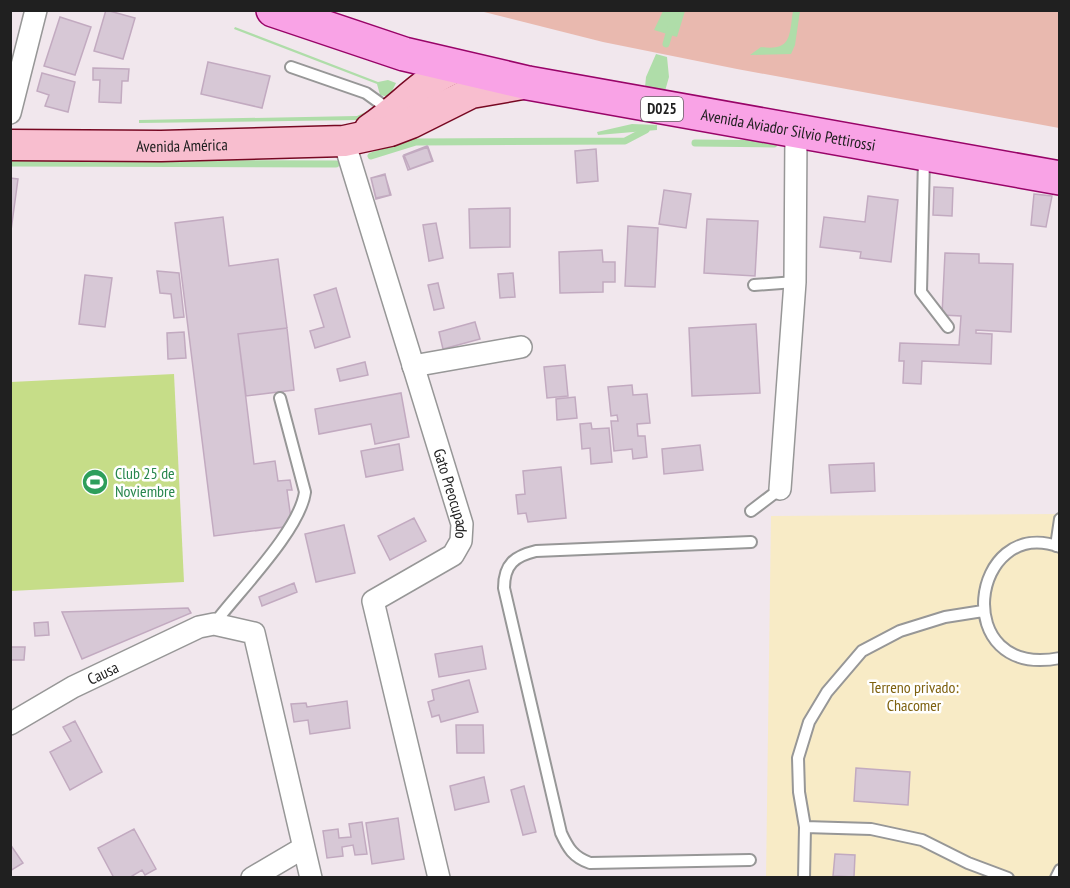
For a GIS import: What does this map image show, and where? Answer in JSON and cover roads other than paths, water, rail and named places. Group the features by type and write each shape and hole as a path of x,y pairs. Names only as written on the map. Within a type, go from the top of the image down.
{"main road":[{"name":"Avenida Aviador Silvio Pettirossi","path":"273,10 404,54 528,83 796,133 1059,178"},
{"path":"350,140 393,113 416,90 458,67"},
{"name":"Avenida América","path":"10,145 162,146 350,140 411,123 471,93 528,83"}],"street":[{"path":"10,113 36,10"},
{"path":"780,489 795,282 796,133"},
{"name":"Gato Preocupado","path":"350,140 413,366 462,524 461,541 453,555 438,566 373,601 440,878"},
{"path":"413,366 521,347"},
{"path":"206,626 254,633 311,878"},
{"name":"Causa","path":"10,723 73,687 206,626"},
{"path":"252,878 303,848"}],"lane":[{"path":"291,67 366,93 393,113"},
{"path":"924,155 921,292 948,327"},
{"path":"754,285 795,282"},
{"path":"206,626 287,531 304,501 305,492 280,398"},
{"path":"751,511 780,489"},
{"path":"1059,519 1058,546 1040,544 1023,546 1008,553 987,578 983,594 983,611 992,635 1010,651 1024,658 1059,659"},
{"path":"750,860 590,863 577,859 568,849 561,833 504,588 504,574 518,556 536,551 751,542"},
{"path":"804,878 805,827 799,792 798,758 809,722 843,671 862,651 900,631 945,617 983,611"},
{"path":"805,827 871,829 922,840 968,863 1008,878"},
{"path":"1056,878 1059,870"}],"waterway":[{"path":"666,44 676,10"},
{"path":"371,156 416,142 625,141 646,130"},
{"path":"695,143 774,144"},
{"path":"10,163 336,164"}],"place":[{"name":"Club 25 de Noviembre","path":"95,482"}],"park label":[{"name":"Terreno privado: Chacomer","path":"914,696"}]}
